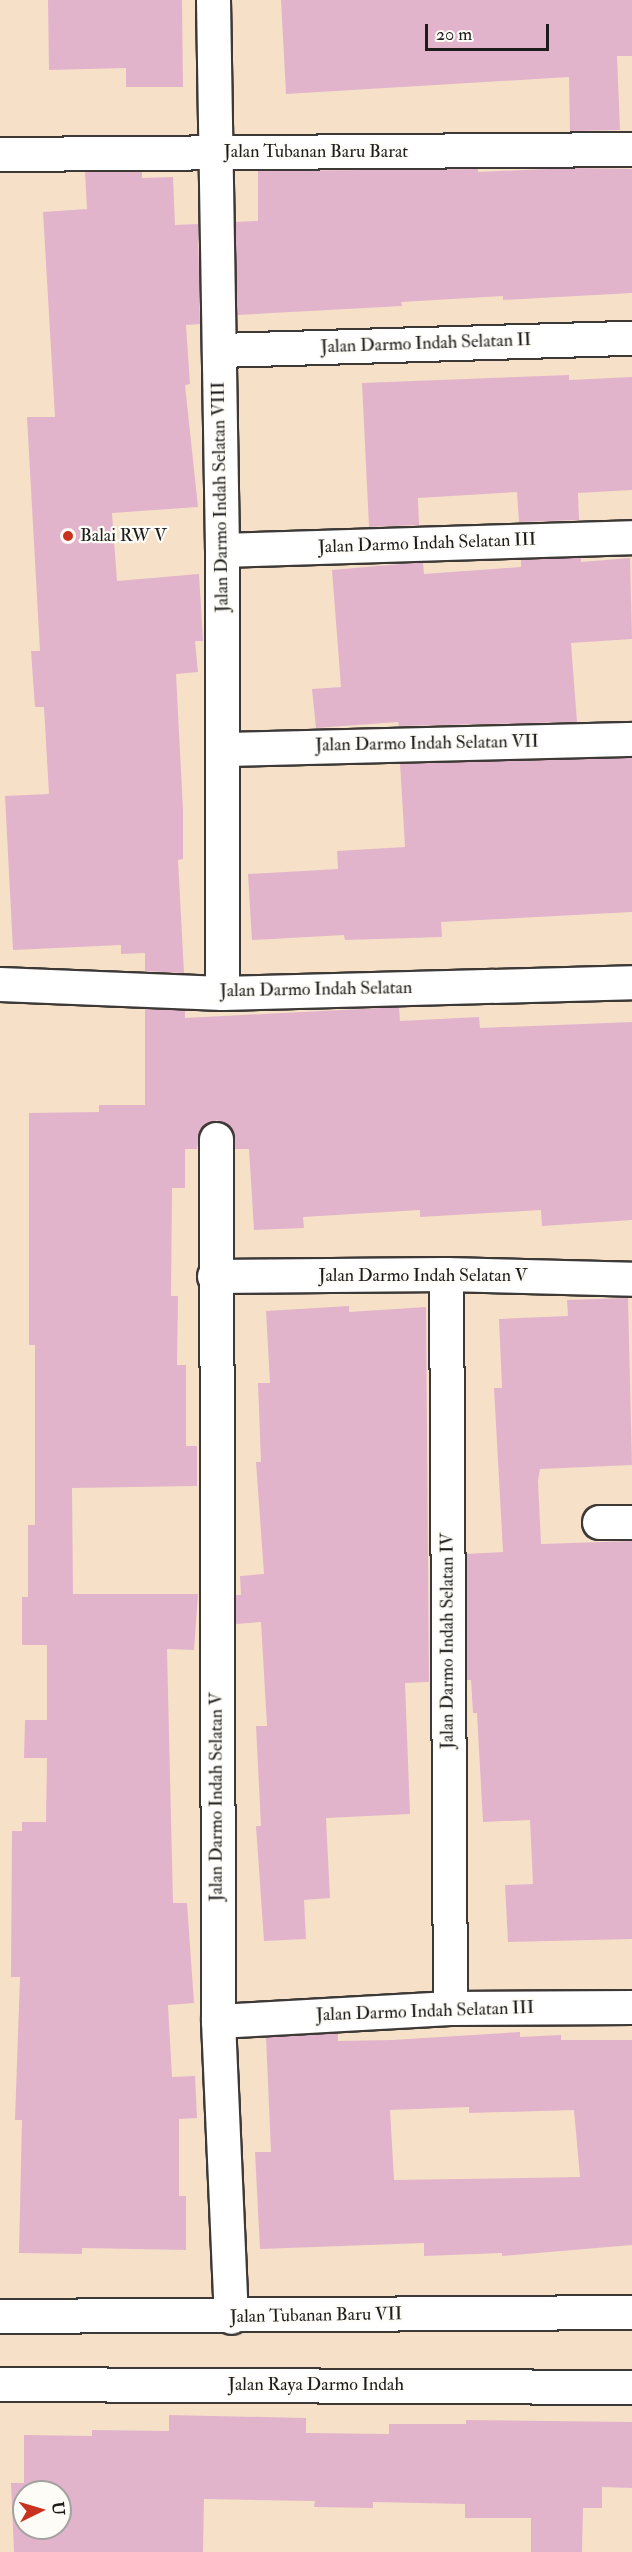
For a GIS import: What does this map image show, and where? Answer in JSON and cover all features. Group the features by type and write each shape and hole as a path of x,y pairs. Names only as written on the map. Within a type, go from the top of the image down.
{"street":[{"name":"Jalan Darmo Indah Selatan VIII","path":"213,0 222,550 222,993"},
{"name":"Jalan Tubanan Baru Barat","path":"0,154 632,149"},
{"name":"Jalan Darmo Indah Selatan II","path":"220,350 632,338"},
{"name":"Jalan Darmo Indah Selatan III","path":"222,550 632,537"},
{"name":"Jalan Darmo Indah Selatan VII","path":"223,749 632,739"},
{"name":"Jalan Darmo Indah Selatan","path":"0,984 222,993 632,982"},
{"name":"Jalan Darmo Indah Selatan V","path":"216,1138 214,1276 218,2020 231,2317"},
{"name":"Jalan Darmo Indah Selatan V","path":"214,1276 446,1274 632,1279"},
{"name":"Jalan Darmo Indah Selatan IV","path":"446,1274 450,2008"},
{"path":"599,1522 632,1522"},
{"name":"Jalan Darmo Indah Selatan III","path":"218,2020 450,2008 632,2007"},
{"name":"Jalan Tubanan Baru VII","path":"0,2316 231,2317 632,2312"},
{"name":"Jalan Raya Darmo Indah","path":"0,2384 632,2387"}],"building":[{"path":"48,0 182,0 183,87 126,87 126,68 49,70"},
{"path":"281,0 632,0 632,56 617,56 620,130 570,131 569,77 286,94"},
{"path":"571,168 632,169 632,293 503,300 503,296 401,302 402,306 237,315 235,222 258,221 258,171 478,169 478,172"},
{"path":"85,172 142,172 142,178 173,177 175,225 198,224 200,324 186,325 190,384 185,385 198,507 112,513 117,581 199,574 203,641 195,641 198,672 176,674 183,810 183,859 178,860 184,973 145,971 145,953 121,954 121,945 13,950 5,796 49,794 44,707 35,707 31,651 40,651 27,417 55,417 43,212 87,209"},
{"path":"569,375 569,380 632,377 632,490 578,493 579,520 519,522 517,492 418,498 419,525 369,527 362,383"},
{"path":"581,557 581,562 630,558 632,639 571,643 577,722 399,726 398,722 316,728 312,689 341,687 332,570 423,562 424,574 521,567 521,559"},
{"path":"632,758 632,912 441,922 442,937 345,940 344,935 252,940 248,874 338,869 337,851 405,847 400,763"},
{"path":"399,1007 400,1021 479,1017 480,1028 632,1022 632,1220 542,1226 541,1210 420,1217 420,1210 303,1217 304,1228 254,1230 249,1149 235,1149 232,1129 217,1120 200,1129 197,1149 185,1149 185,1188 172,1188 171,1296 178,1296 177,1365 186,1365 186,1446 197,1446 197,1486 72,1488 73,1594 198,1594 194,1650 167,1649 173,1903 187,1903 194,2003 168,2005 172,2077 195,2076 197,2118 179,2119 179,2196 186,2196 186,2250 82,2248 82,2254 19,2253 22,2120 15,2120 20,1977 11,1977 12,1831 22,1831 22,1822 46,1822 47,1758 24,1758 25,1720 47,1720 47,1645 22,1645 22,1597 28,1597 28,1525 35,1525 35,1345 29,1345 29,1113 99,1112 99,1105 145,1105 145,1009 185,1010 185,1018"},
{"path":"628,1298 632,1465 540,1469 538,1481 541,1544 632,1541 632,1939 508,1942 505,1885 533,1884 530,1820 483,1822 477,1713 473,1713 471,1680 467,1680 466,1554 503,1552 494,1388 502,1388 499,1319 568,1316 567,1300"},
{"path":"349,1306 349,1312 426,1307 429,1682 405,1683 410,1814 326,1818 330,1898 304,1900 306,1939 264,1941 256,1826 261,1826 256,1726 267,1726 261,1622 236,1624 236,1595 241,1595 240,1576 264,1574 256,1462 261,1462 258,1383 270,1383 266,1311"},
{"path":"520,2032 520,2037 561,2035 561,2040 632,2040 632,2245 502,2256 502,2253 424,2256 424,2243 260,2249 255,2152 271,2152 266,2037 338,2033 338,2041","holes":["469,2107 469,2113 574,2110 580,2177 394,2180 390,2110"]},
{"path":"169,2415 306,2418 306,2433 389,2434 389,2424 466,2424 466,2420 632,2422 632,2488 602,2487 602,2508 583,2508 582,2552 531,2552 531,2518 465,2518 465,2504 373,2502 373,2508 314,2507 315,2501 204,2499 203,2552 14,2552 13,2540 72,2540 72,2480 24,2480 24,2435 92,2436 92,2430 169,2431"}],"place":[{"name":"Balai RW V","path":"68,536"}]}
